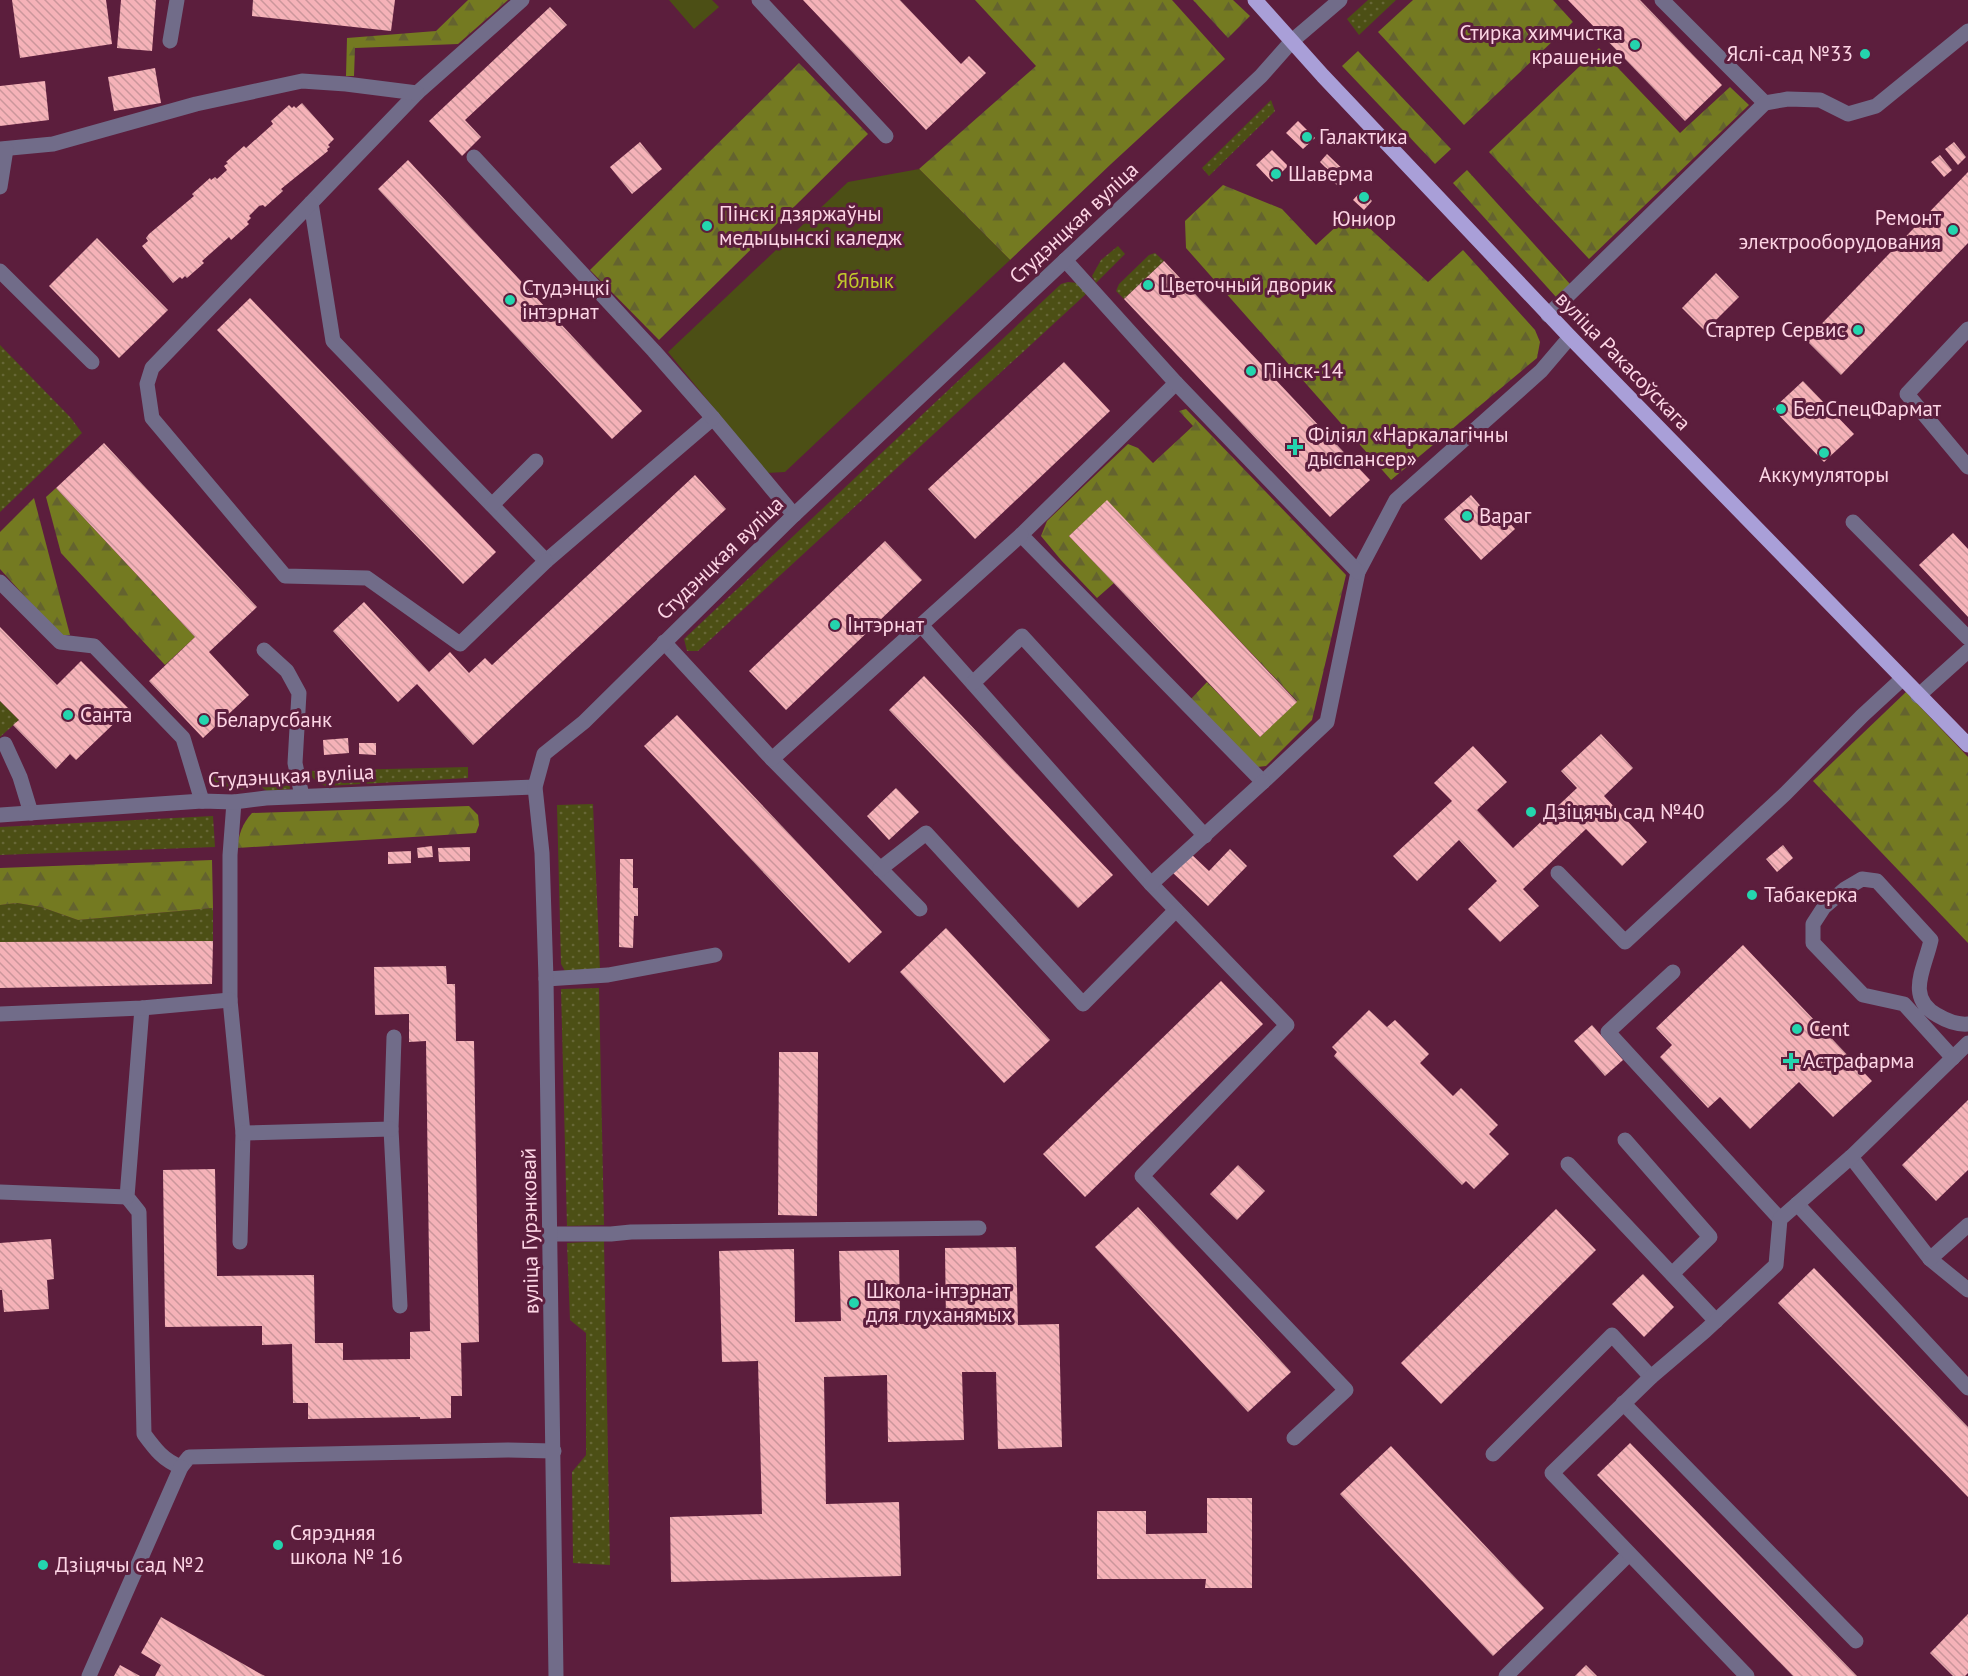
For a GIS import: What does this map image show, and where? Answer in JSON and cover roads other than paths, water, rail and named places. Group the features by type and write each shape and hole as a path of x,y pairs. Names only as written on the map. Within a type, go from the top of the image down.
{"main road":[{"name":"вуліца Ракасоўскага","path":"1255,0 1323,76 1548,315 1968,745"}],"street":[{"path":"170,41 177,0"},
{"path":"522,0 417,93 152,368 147,384 152,418 285,576 367,578 460,644 546,561 713,418"},
{"path":"759,0 886,135"},
{"name":"Студэнцкая вуліца","path":"0,815 202,801 234,802 302,796 535,787 544,754 584,722 794,514 1261,76 1292,42 1340,0"},
{"path":"1662,0 1765,103"},
{"path":"1548,315 1765,103 1788,99 1820,100 1848,114 1876,106 1968,31"},
{"path":"0,186 3,149 53,144 196,104 302,81 417,93"},
{"path":"474,157 654,351 794,514"},
{"path":"311,203 333,341 546,561"},
{"path":"1065,260 1176,383 1358,572"},
{"path":"0,271 92,362"},
{"path":"1968,329 1907,394 1968,467"},
{"path":"1151,884 1327,722 1358,572 1396,500 1541,371 1570,337"},
{"path":"772,759 1021,535 1176,383"},
{"path":"492,505 536,461"},
{"path":"1853,522 1968,638"},
{"path":"1021,535 1263,782"},
{"path":"0,582 60,642 94,646 183,738 202,801"},
{"path":"921,625 1151,884 1287,1025 1142,1176 1346,1390 1294,1438"},
{"path":"973,683 1022,636 1204,836"},
{"path":"664,642 772,759 920,909"},
{"path":"264,650 287,671 299,693 295,763 302,796"},
{"path":"1918,696 1968,651"},
{"path":"1558,873 1625,942 1785,794 1902,679"},
{"path":"5,744 20,777 31,813"},
{"name":"вуліца Гурэнковай","path":"535,787 542,853 546,979 556,1676"},
{"path":"234,802 230,855 230,1000 243,1133 240,1242"},
{"path":"880,868 926,833 1083,1004 1176,910"},
{"path":"1953,1058 1904,1004 1863,995 1814,943 1813,924 1824,907 1862,879 1877,881 1931,940 1919,979 1919,995 1930,1011 1947,1021 1968,1024"},
{"path":"546,979 608,975 715,955"},
{"path":"1673,972 1608,1032 1780,1219"},
{"path":"0,1014 142,1008 230,1000"},
{"path":"142,1008 127,1197 139,1212 144,1434 157,1452 181,1467"},
{"path":"394,1037 391,1129 400,1306"},
{"path":"1747,1676 1552,1473 1651,1377 1776,1266 1780,1219 1851,1157 1968,1043"},
{"path":"243,1133 391,1129"},
{"path":"1625,1140 1710,1237 1672,1274"},
{"path":"1851,1157 1930,1259 1968,1290"},
{"path":"1568,1164 1716,1321"},
{"path":"0,1192 127,1197"},
{"path":"1797,1204 1968,1388"},
{"path":"1930,1259 1968,1225"},
{"path":"551,1234 979,1228"},
{"path":"1493,1454 1611,1335 1651,1377"},
{"path":"1623,1403 1856,1641"},
{"path":"89,1676 181,1467 189,1457 554,1451"},
{"path":"1506,1676 1629,1554"}],"place":[{"name":"Стирка химчистка крашение","path":"1635,45"},
{"name":"Яслі-сад №33","path":"1865,54"},
{"name":"Галактика","path":"1307,137"},
{"name":"Шаверма","path":"1276,174"},
{"name":"Юниор","path":"1364,197"},
{"name":"Пінскі дзяржаўны медыцынскі каледж","path":"707,226"},
{"name":"Ремонт электрооборудования","path":"1953,230"},
{"name":"Цветочный дворик","path":"1148,285"},
{"name":"Студэнцкі інтэрнат","path":"510,300"},
{"name":"Стартер Сервис","path":"1858,330"},
{"name":"Пінск-14","path":"1251,371"},
{"name":"БелСпецФармат","path":"1781,409"},
{"name":"Філіял «Наркалагічны дыспансер»","path":"1295,447"},
{"name":"Аккумуляторы","path":"1824,453"},
{"name":"Вараг","path":"1467,516"},
{"name":"Інтэрнат","path":"835,625"},
{"name":"Санта","path":"68,715"},
{"name":"Беларусбанк","path":"204,720"},
{"name":"Дзіцячы сад №40","path":"1531,812"},
{"name":"Табакерка","path":"1752,895"},
{"name":"Cent","path":"1797,1029"},
{"name":"Астрафарма","path":"1791,1061"},
{"name":"Школа-інтэрнат для глуханямых","path":"854,1303"},
{"name":"Сярэдняя школа № 16","path":"278,1545"},
{"name":"Дзіцячы сад №2","path":"43,1565"}],"park label":[{"name":"Яблык","path":"865,281"}]}
